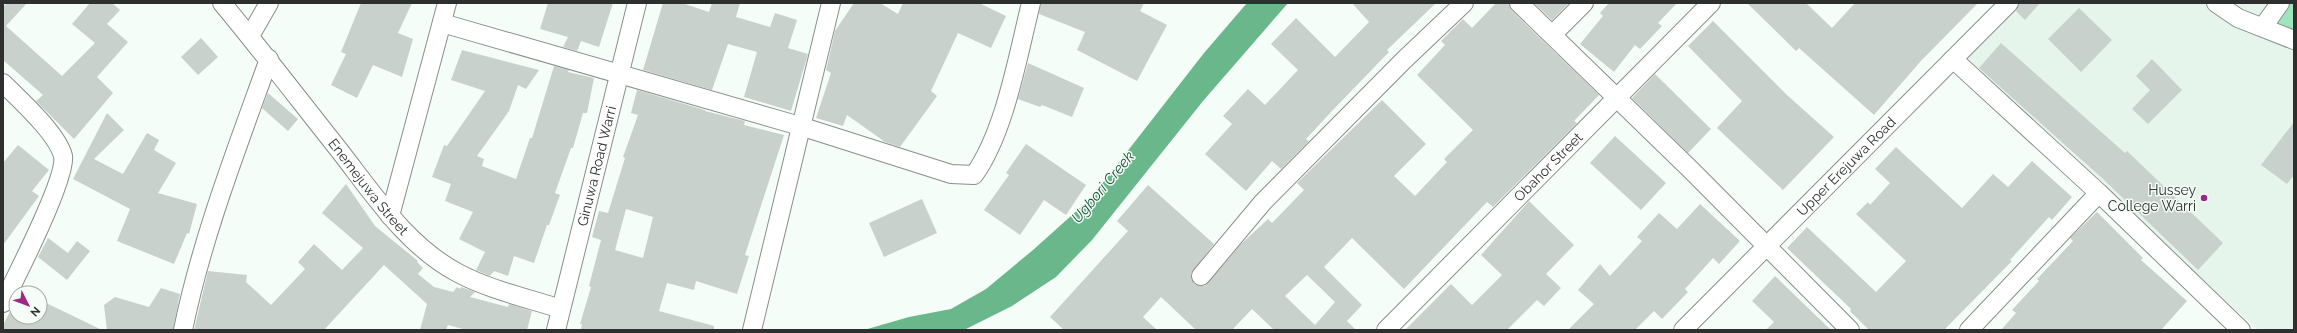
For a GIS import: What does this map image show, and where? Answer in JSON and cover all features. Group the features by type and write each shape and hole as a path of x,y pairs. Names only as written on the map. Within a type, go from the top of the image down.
{"street":[{"name":"Enemejuwa Street","path":"222,3 269,59 390,216 414,240 438,261 459,274 561,309"},
{"path":"250,36 269,3"},
{"path":"390,216 447,3"},
{"name":"Ginuwa Road Warri","path":"556,330 637,3"},
{"path":"752,330 800,126 831,3"},
{"path":"442,23 800,126 951,174 974,175 986,158 996,134 1031,3"},
{"path":"1201,276 1263,202 1394,70 1464,3"},
{"path":"1519,3 1553,34 1767,245 1850,330"},
{"path":"1553,34 1584,3"},
{"name":"Obahor Street","path":"1386,330 1711,3"},
{"name":"Upper Erejuwa Road","path":"1683,330 2009,3"},
{"path":"2263,27 2280,3"},
{"path":"2221,4 2238,18 2294,40"},
{"path":"183,330 188,307 225,181 269,59"},
{"path":"1953,59 2099,193 2241,330"},
{"path":"3,83 32,110 52,137 63,156 63,170 56,190 3,303"},
{"path":"1969,330 2099,193"}],"shaded area":[{"name":"Hussey College Warri","path":"2013,3 2294,3 2294,330 2258,330 1961,56"},
{"path":"2284,3 2294,3 2294,35 2267,25"}],"water":[{"name":"Ugbori Creek","path":"1247,3 1288,3 1203,101 1092,240 1056,277 1012,306 964,330 864,330 909,317 951,309 986,289 1033,250 1091,198 1204,53"}],"building":[{"path":"7,3 27,3 6,26 62,76 95,43 72,24 90,3 112,3 120,10 107,24 128,42 97,77 113,93 74,139 36,101 43,95 3,60 3,7"},
{"path":"361,3 412,3 398,33 413,39 402,77 373,65 357,98 331,85 346,54 341,52"},
{"path":"548,3 613,3 599,47 581,41 577,51 563,47 568,37 540,29"},
{"path":"663,3 682,3 709,12 712,3 740,3 736,17 770,27 775,13 797,20 788,48 808,54 791,111 744,97 757,52 728,44 712,90 643,70"},
{"path":"854,3 880,3 898,14 903,3 979,3 1006,16 991,48 958,33 931,91 937,96 900,147 885,142 847,115 843,126 816,118 831,73 826,70 835,31"},
{"path":"1041,3 1144,3 1140,11 1167,25 1137,81 1077,50 1085,32 1039,14"},
{"path":"1352,3 1436,3 1387,50 1389,52 1306,139 1309,141 1281,169 1272,161 1246,191 1205,154 1232,124 1223,116 1248,89 1265,105 1298,70 1271,44 1296,18 1335,57 1369,22"},
{"path":"1496,3 1509,3 1512,11 1599,95 1574,121 1577,123 1493,207 1487,202 1404,289 1352,238 1324,267 1362,305 1347,321 1356,330 1274,330 1252,309 1232,330 1196,330 1161,297 1143,317 1157,330 1064,330 1050,317 1128,231 1117,221 1148,185 1214,244 1191,274 1194,284 1205,286 1240,245 1268,219 1272,223 1304,190 1297,183 1382,100 1426,144 1394,176 1415,196 1447,162 1444,159 1473,130 1417,75 1445,45 1441,41 1463,19 1472,28","holes":["1307,275 1335,302 1315,325 1285,296"]},
{"path":"1534,3 1569,3 1552,20"},
{"path":"1609,3 1677,3 1658,23 1662,26 1640,49 1635,45 1614,72 1580,44 1603,16 1600,13"},
{"path":"1747,3 1806,3 1832,28 1855,3 1978,3 1920,62 1874,115 1799,48 1796,51"},
{"path":"2019,3 2040,3 2025,20 2016,11"},
{"path":"2079,8 2112,40 2081,72 2048,39"},
{"path":"1713,21 1787,95 1834,137 1783,190 1717,128 1742,101 1688,46"},
{"path":"201,38 218,57 198,75 181,57"},
{"path":"2001,43 2125,153 2127,151 2223,243 2198,270 2102,178 1979,68"},
{"path":"462,50 539,70 526,89 518,85 509,111 477,156 484,159 482,166 516,179 530,138 532,138 554,66 569,70 568,72 594,78 587,113 583,113 573,148 571,148 555,193 560,195 549,225 547,225 534,263 514,256 508,276 494,271 490,276 476,270 485,252 459,239 473,212 445,201 451,184 432,177 444,145 447,146 485,91 451,80"},
{"path":"2152,59 2182,90 2148,124 2132,109 2150,90 2136,76"},
{"path":"1028,63 1084,88 1072,117 1042,105 1040,107 1018,99"},
{"path":"1655,74 1711,129 1688,153 1632,98"},
{"path":"637,90 705,111 745,121 744,125 784,135 745,255 749,256 737,294 696,281 694,290 667,283 659,311 714,326 714,330 581,330 582,324 580,324 591,287 589,286 601,240 592,237 599,211 608,213 625,158 623,157 638,115 631,113","holes":["626,209 653,217 643,258 615,250"]},
{"path":"268,93 298,119 288,131 262,108"},
{"path":"107,113 124,130 94,159 123,174 147,133 159,140 154,150 176,163 158,193 197,204 189,234 187,233 174,264 117,241 130,209 73,179"},
{"path":"2294,122 2294,175 2287,184 2261,165"},
{"path":"1615,136 1666,183 1641,210 1590,163"},
{"path":"1026,144 1086,185 1066,215 1044,200 1020,235 984,210 1009,175 1006,173"},
{"path":"18,145 49,170 32,191 39,196 3,245 3,163"},
{"path":"1896,147 1962,208 1993,174 2008,187 2032,161 2072,197 2052,220 2049,217 2010,260 2012,261 1944,330 1869,330 1850,311 1851,309 1787,248 1807,227 1876,292 1906,261 1856,214 1868,202 1870,205 1890,183 1875,169"},
{"path":"346,184 375,226 418,261 417,262 423,268 418,274 434,287 453,292 457,287 460,289 461,287 475,292 470,297 508,307 509,304 532,311 527,330 467,330 448,325 446,330 420,330 427,304 384,265 324,330 194,330 208,271 247,275 246,282 271,305 305,269 298,262 314,244 342,270 363,248 322,213"},
{"path":"922,199 937,233 884,257 869,223"},
{"path":"1529,201 1574,245 1546,274 1561,288 1544,306 1537,300 1507,330 1405,330 1451,284 1472,305 1502,275 1481,255"},
{"path":"1700,204 1740,241 1719,264 1713,258 1685,289 1688,292 1662,319 1654,311 1635,330 1568,330 1594,304 1578,290 1600,264 1610,276 1642,241 1637,237 1659,213 1677,229"},
{"path":"2097,212 2143,258 2141,260 2187,301 2161,330 2001,330 2016,313 2012,310 2039,281 2037,279 2073,241 2070,238"},
{"path":"48,238 68,253 77,241 90,251 67,280 38,257"},
{"path":"1775,276 1831,330 1766,330 1774,322 1752,301"},
{"path":"161,288 180,294 173,330 107,330 104,305 115,297 149,307"},
{"path":"48,304 102,330 3,330 3,325 8,315 8,325 48,325"}],"place":[{"name":"Hussey College Warri","path":"2204,198"}]}
